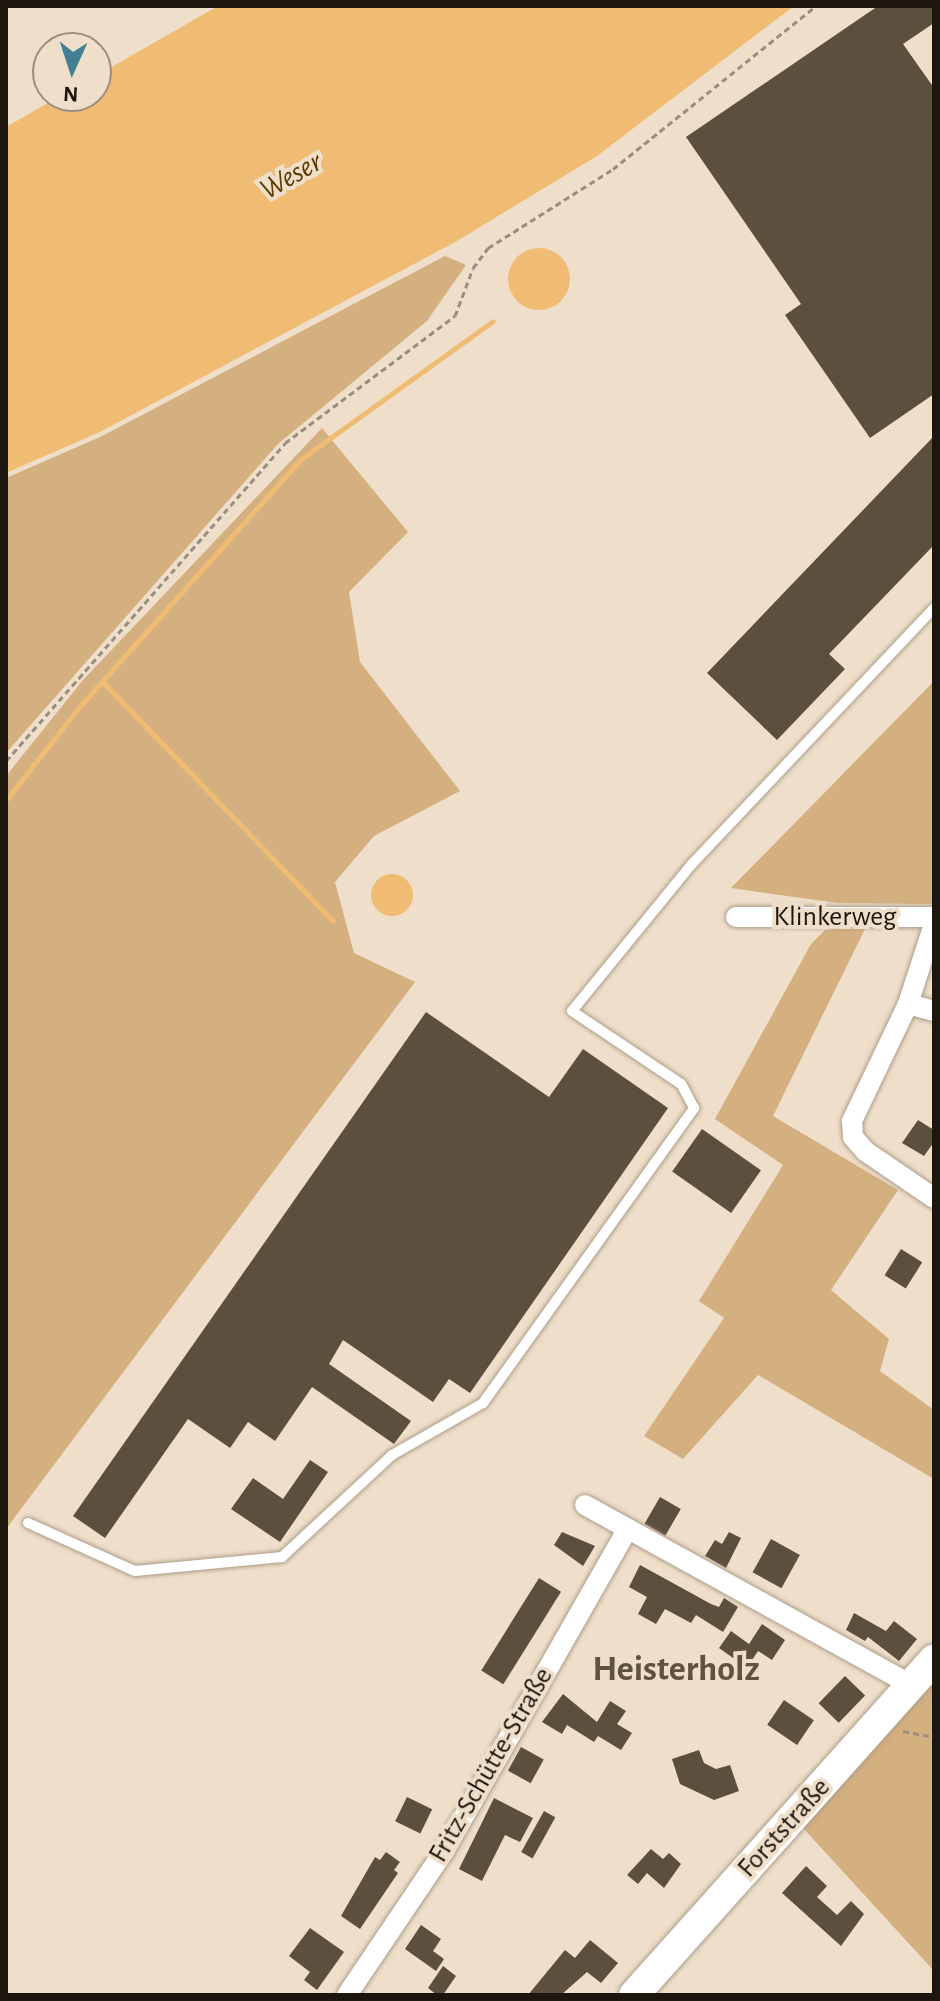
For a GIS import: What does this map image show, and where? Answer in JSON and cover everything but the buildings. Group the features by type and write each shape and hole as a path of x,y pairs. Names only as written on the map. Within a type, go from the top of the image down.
{"street":[{"name":"Klinkerweg","path":"736,917 934,917"},
{"name":"Klinkerweg","path":"934,924 908,1004 857,1105 853,1137 865,1151 934,1198"},
{"path":"908,1004 934,1011"},
{"path":"585,1505 911,1685"},
{"name":"Fritz-Schütte-Straße","path":"347,1995 444,1851 627,1530"},
{"name":"Forststraße","path":"634,1995 934,1660"}],"lane":[{"path":"28,1523 135,1571 282,1557 392,1455 483,1403 694,1108 681,1084 572,1011 692,864 934,608"}],"path":[{"path":"6,761 285,443 455,316 473,268 488,248 613,169 816,6"},
{"path":"876,1725 934,1737"}],"shaded area":[{"path":"445,256 466,265 427,321 278,444 6,753 6,478 100,437"},
{"path":"322,428 408,532 349,592 360,662 460,791 374,836 335,882 354,953 415,982 6,1529 6,776 83,680"},
{"path":"934,681 934,904 837,903 731,888"},
{"path":"867,925 773,1116 898,1190 831,1290 889,1339 880,1371 934,1410 934,1479 758,1375 683,1459 644,1436 724,1318 699,1301 783,1165 715,1119 811,944 825,930"},
{"path":"934,1680 934,1971 803,1828"}],"water":[{"name":"Weser","path":"218,6 794,6 597,156 457,241 100,432 6,473 6,127 32,112 112,112 112,67"},
{"path":"533,248 545,248 561,257 568,267 568,291 561,301 545,310 533,310 513,296 508,285 508,273 522,253"},
{"path":"392,874 407,880 413,895 407,910 392,916 377,910 371,895 377,880"}],"waterway":[{"path":"6,800 80,706 301,459 493,321"},
{"path":"102,681 333,921"}],"district":[{"name":"Heisterholz","path":"676,1670"}]}
